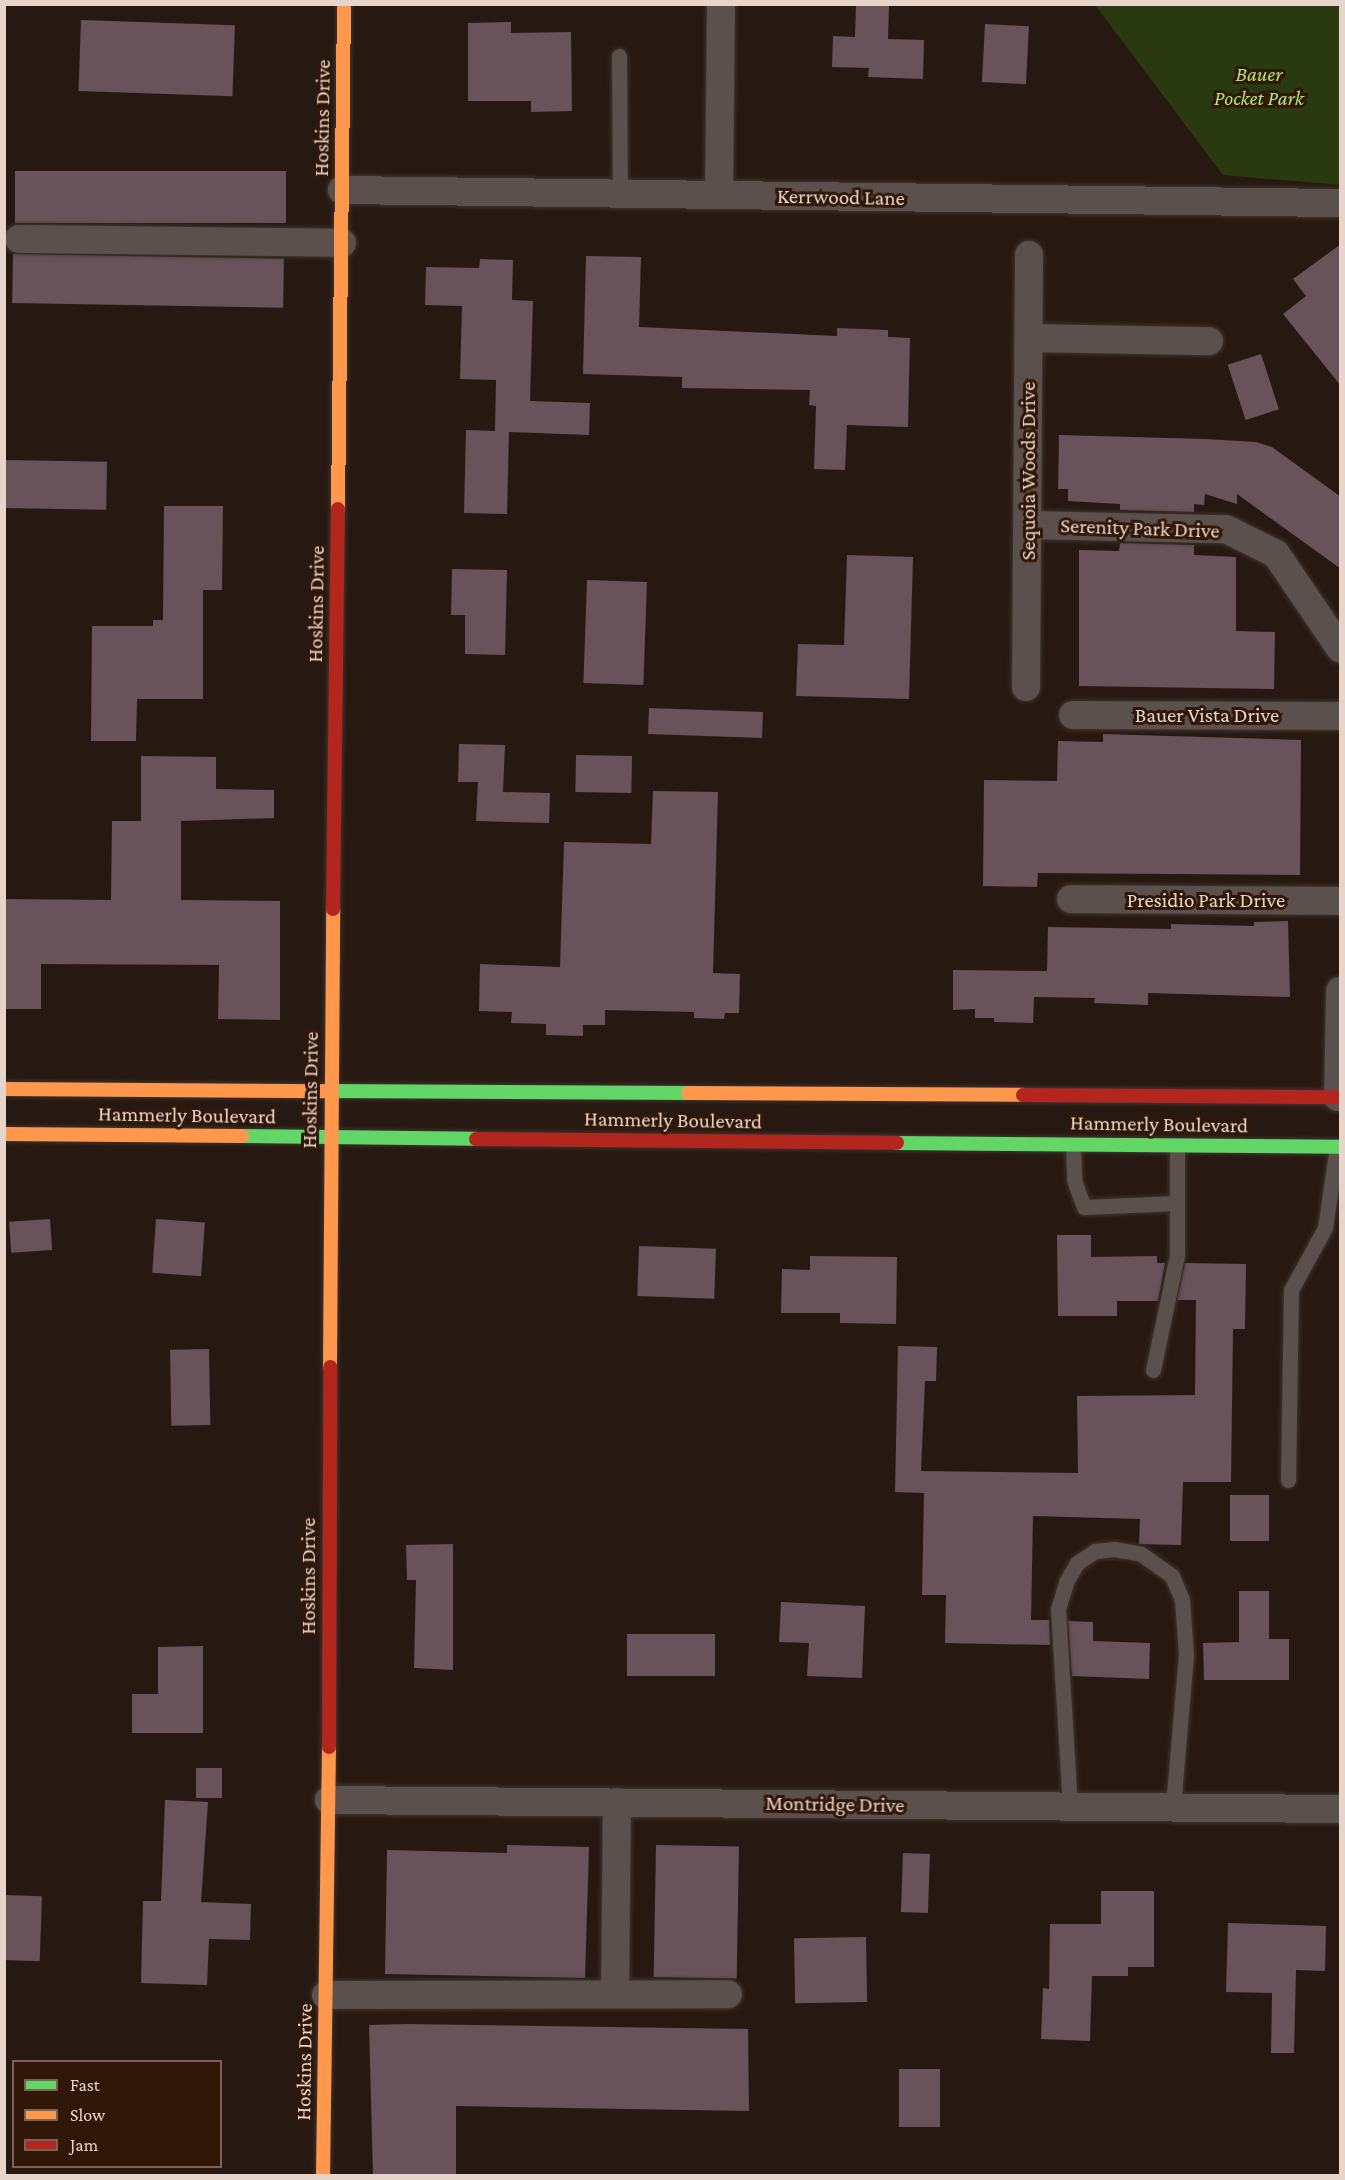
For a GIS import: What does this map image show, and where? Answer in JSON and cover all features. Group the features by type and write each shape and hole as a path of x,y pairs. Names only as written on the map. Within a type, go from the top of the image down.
{"main road":[{"name":"Hoskins Drive","path":"323,2175 329,1800 330,1088 344,4"},
{"name":"Hammerly Boulevard","path":"4,1089 330,1088 924,1093 1338,1109"},
{"path":"922,1143 924,1093"},
{"path":"1338,1109 1339,1147"},
{"name":"Hammerly Boulevard","path":"4,1134 1339,1147"}],"street":[{"path":"719,195 721,4"},
{"name":"Kerrwood Lane","path":"342,190 1341,203"},
{"path":"19,239 342,243"},
{"name":"Sequoia Woods Drive","path":"1026,687 1029,255"},
{"path":"1029,338 1209,341"},
{"name":"Serenity Park Drive","path":"1028,525 1226,529 1276,554 1341,648"},
{"name":"Bauer Vista Drive","path":"1072,715 1341,716"},
{"name":"Presidio Park Drive","path":"1071,899 1341,901"},
{"path":"1338,1109 1341,990"},
{"name":"Montridge Drive","path":"329,1800 1341,1809"},
{"path":"615,1994 617,1802"},
{"path":"326,1995 728,1994"}],"lane":[{"path":"619,56 620,194"},
{"path":"1073,1144 1074,1180 1084,1207 1177,1203"},
{"path":"1154,1370 1177,1255 1177,1146"},
{"path":"1288,1480 1290,1290 1325,1228 1339,1147"},
{"path":"1070,1806 1058,1609 1065,1582 1077,1563 1095,1551 1114,1549 1141,1554 1172,1576 1182,1600 1186,1655 1173,1807"}],"green space":[{"name":"Bauer Pocket Park","path":"1095,5 1340,5 1340,185 1223,175"}],"building":[{"path":"856,4 889,4 888,39 924,40 923,79 868,77 869,68 832,67 833,36 855,37"},
{"path":"81,20 235,25 232,96 79,91"},
{"path":"511,22 511,33 571,32 572,111 531,112 531,101 468,101 468,23"},
{"path":"985,24 1029,26 1026,84 982,82"},
{"path":"15,171 286,171 286,223 15,223"},
{"path":"1341,244 1341,386 1283,314 1306,296 1293,279"},
{"path":"13,254 284,259 283,308 12,303"},
{"path":"586,256 641,257 639,327 837,336 837,328 888,330 888,337 910,338 908,427 847,425 845,470 814,469 816,406 809,405 810,390 682,388 682,377 583,374"},
{"path":"480,259 513,260 512,300 533,301 530,401 590,403 589,435 509,432 507,514 464,513 466,430 495,431 496,380 460,379 462,306 425,305 426,267 479,268"},
{"path":"1261,354 1279,409 1246,420 1228,365"},
{"path":"1059,435 1205,439 1256,442 1272,447 1341,497 1341,569 1237,494 1237,504 1205,494 1204,505 1194,504 1194,512 1120,510 1120,504 1068,501 1068,489 1058,489"},
{"path":"4,460 107,462 106,510 4,508"},
{"path":"164,506 223,506 222,590 203,590 203,699 137,699 136,741 91,741 92,626 153,626 153,620 163,620"},
{"path":"1120,543 1194,545 1194,555 1236,557 1236,631 1275,632 1274,689 1079,686 1079,550 1119,551"},
{"path":"847,555 913,557 909,699 796,696 798,644 844,645"},
{"path":"452,569 507,570 505,655 465,654 465,615 451,615"},
{"path":"587,580 647,582 643,685 583,683"},
{"path":"649,708 763,712 762,738 648,734"},
{"path":"1103,734 1301,740 1300,875 1038,873 1037,887 983,886 984,780 1057,781 1058,741 1103,742"},
{"path":"459,744 505,745 503,792 550,793 549,823 476,821 478,782 458,782"},
{"path":"576,755 632,756 631,793 575,792"},
{"path":"141,756 216,757 216,789 274,790 274,818 181,821 181,900 280,901 280,1020 218,1019 219,965 41,964 41,1009 4,1009 4,899 111,900 112,821 141,821"},
{"path":"653,791 718,792 713,973 740,974 739,1013 725,1013 724,1019 694,1018 694,1012 605,1010 605,1025 583,1025 583,1036 546,1035 546,1024 511,1023 512,1012 479,1011 480,964 560,967 564,842 651,844"},
{"path":"1288,921 1290,997 1148,993 1148,1005 1094,1003 1095,998 1034,997 1033,1023 994,1022 994,1018 975,1018 975,1009 953,1010 953,970 1047,971 1048,927 1171,929 1171,924 1254,926 1254,922"},
{"path":"50,1219 52,1250 11,1253 9,1222"},
{"path":"156,1219 205,1222 201,1276 152,1273"},
{"path":"1057,1235 1091,1235 1091,1257 1157,1256 1157,1263 1165,1263 1158,1301 1117,1301 1117,1316 1058,1316"},
{"path":"639,1246 716,1249 714,1299 637,1296"},
{"path":"810,1256 897,1257 896,1324 840,1323 840,1313 781,1313 782,1269 810,1270"},
{"path":"1185,1263 1246,1264 1245,1329 1233,1329 1231,1482 1183,1482 1181,1545 1139,1544 1140,1519 1033,1516 1031,1620 1049,1620 1050,1645 945,1643 946,1595 922,1595 924,1493 895,1492 898,1346 937,1347 936,1381 925,1381 921,1471 1078,1473 1077,1396 1195,1395 1196,1300 1177,1300"},
{"path":"209,1349 210,1425 171,1426 170,1350"},
{"path":"1230,1495 1269,1495 1269,1541 1230,1541"},
{"path":"453,1544 453,1670 414,1668 416,1580 407,1580 406,1545"},
{"path":"1239,1591 1269,1591 1269,1639 1289,1639 1289,1680 1204,1680 1203,1643 1239,1642"},
{"path":"781,1602 865,1606 862,1678 807,1676 809,1643 779,1642"},
{"path":"1068,1621 1093,1622 1093,1641 1150,1643 1149,1679 1072,1676"},
{"path":"627,1634 715,1634 715,1676 627,1676"},
{"path":"203,1646 203,1733 132,1733 132,1694 158,1694 158,1647"},
{"path":"196,1768 222,1768 222,1798 196,1798"},
{"path":"165,1800 208,1802 201,1902 251,1904 250,1940 209,1939 207,1985 141,1983 143,1901 161,1901"},
{"path":"507,1845 589,1847 585,1978 385,1974 387,1850 507,1853"},
{"path":"656,1845 739,1846 737,1978 654,1977"},
{"path":"903,1853 930,1854 928,1913 901,1912"},
{"path":"1101,1891 1154,1891 1154,1967 1128,1967 1128,1976 1092,1976 1090,2041 1041,2039 1043,1988 1049,1989 1050,1924 1101,1924"},
{"path":"4,1895 42,1896 40,1961 4,1960"},
{"path":"1228,1923 1326,1926 1325,1971 1296,1970 1294,2053 1271,2053 1272,1993 1226,1992"},
{"path":"866,1937 867,2002 795,2003 794,1938"},
{"path":"369,2025 748,2029 749,2111 456,2106 456,2175 373,2175"},
{"path":"899,2069 940,2069 940,2127 899,2127"}],"traffic: fast":[{"path":"325,1091 688,1093"},
{"path":"242,1136 476,1139"},
{"path":"897,1143 1340,1147"}],"traffic: slow":[{"path":"338,509 344,4"},
{"path":"330,1367 333,909"},
{"path":"4,1089 325,1091"},
{"path":"688,1093 1023,1095"},
{"path":"4,1134 242,1136"},
{"path":"323,2176 329,1747"}],"traffic: jam":[{"path":"333,909 338,509"},
{"path":"1023,1095 1340,1097"},
{"path":"476,1139 897,1143"},
{"path":"329,1747 330,1367"}]}
